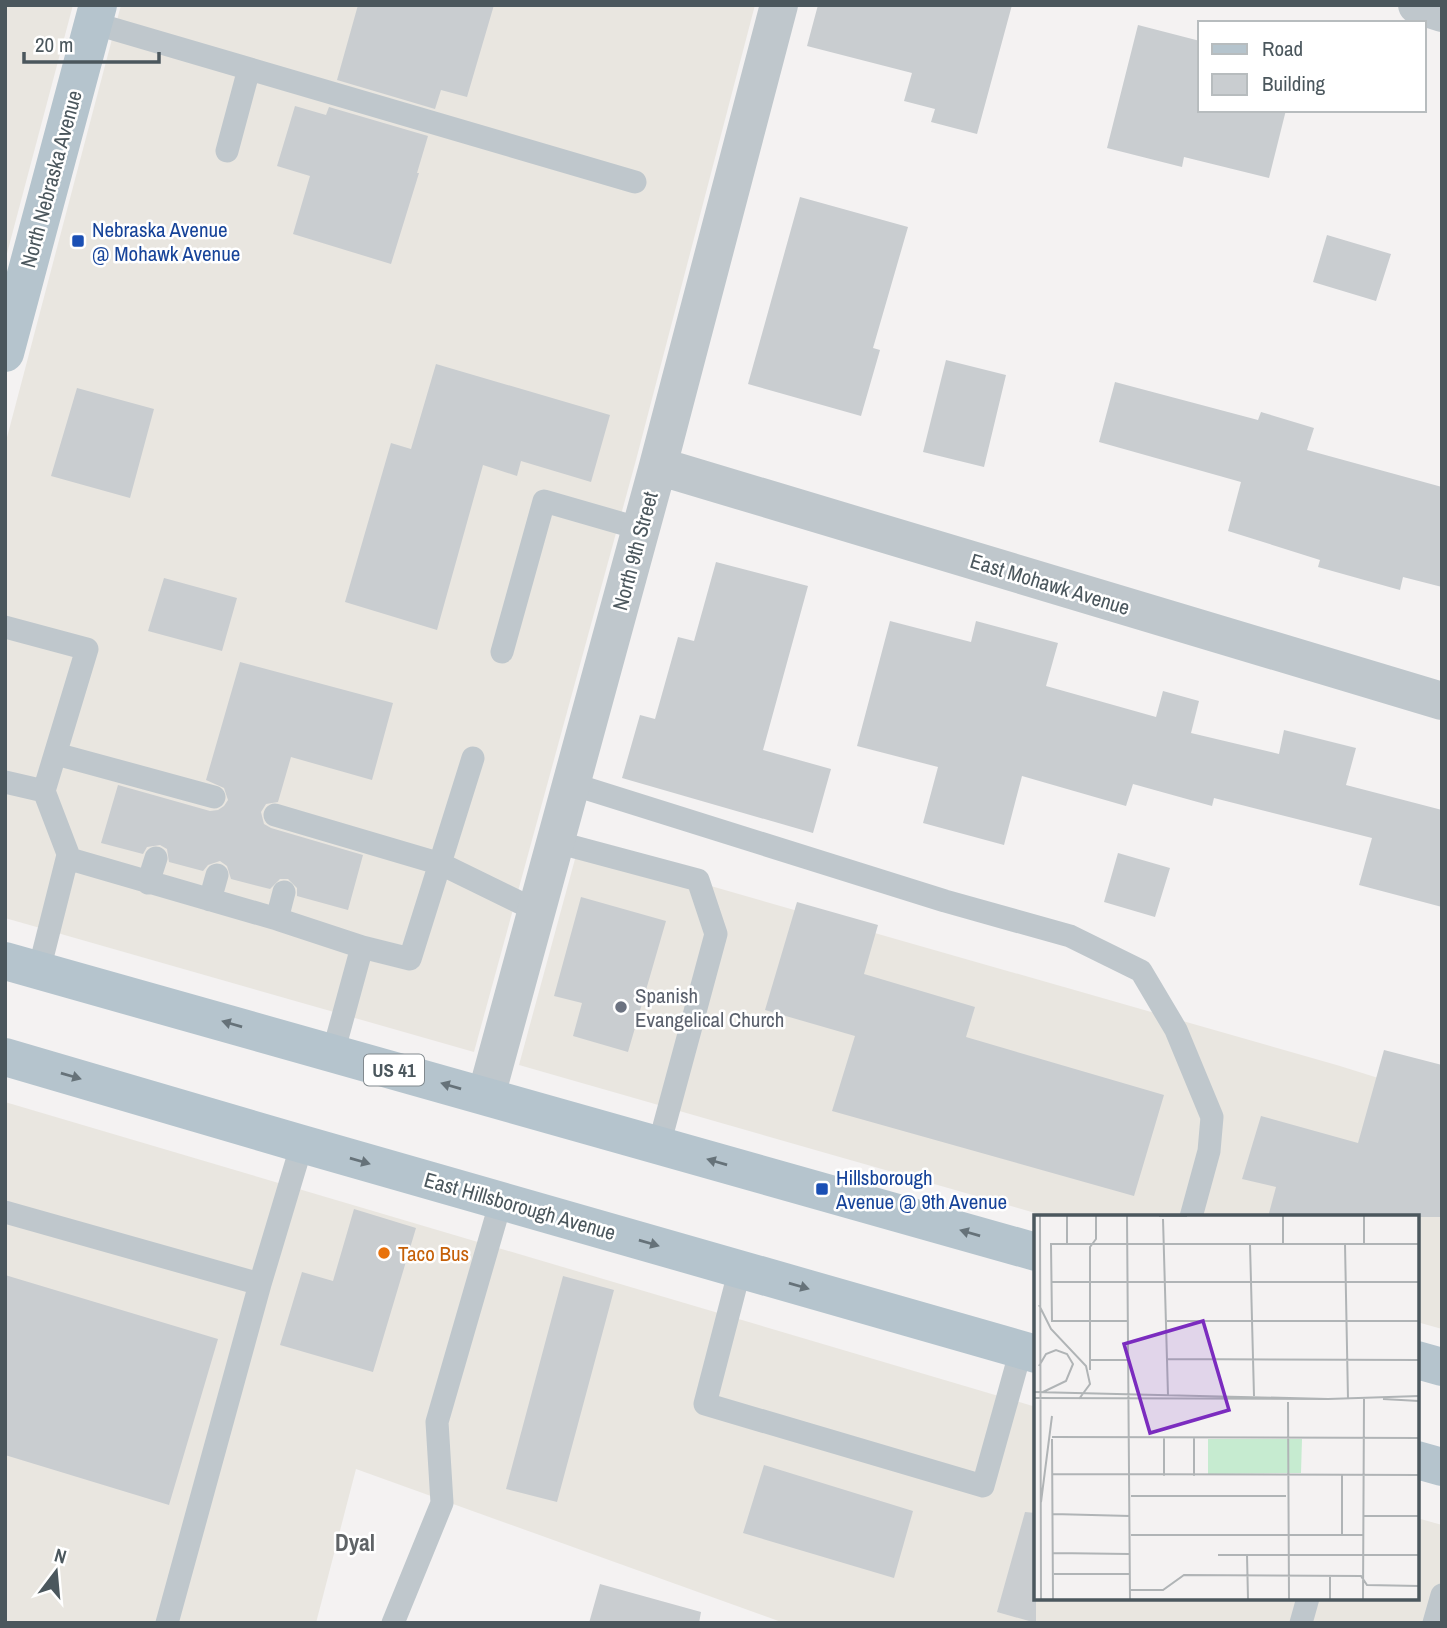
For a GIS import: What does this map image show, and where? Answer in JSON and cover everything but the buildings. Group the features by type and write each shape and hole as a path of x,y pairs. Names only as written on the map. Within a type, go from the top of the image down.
{"main road":[{"name":"North Nebraska Avenue","path":"5,353 11,307 95,14"},
{"name":"US 41","path":"22,966 1034,1251"},
{"name":"East Hillsborough Avenue","path":"5,1057 740,1269 1031,1345"},
{"path":"1419,1361 1442,1367"},
{"path":"1419,1461 1442,1467"}],"street":[{"name":"North 9th Street","path":"486,1096 658,467 779,5"},
{"path":"1416,5 1442,13"},
{"name":"East Mohawk Avenue","path":"658,467 1442,701"}],"lane":[{"path":"95,14 249,69 635,182"},
{"path":"227,151 249,69"},
{"path":"502,652 544,501 641,529"},
{"path":"5,627 87,649 44,791 70,859 277,919 362,947 410,959 473,758"},
{"path":"56,754 175,791 214,797"},
{"path":"5,782 44,791"},
{"path":"572,784 945,901 1070,936 1141,971 1175,1030 1212,1117 1209,1151 1192,1215"},
{"path":"275,815 306,828 441,864 537,911"},
{"path":"556,842 698,880 716,934 659,1146"},
{"path":"22,966 68,855"},
{"path":"148,883 156,858"},
{"path":"210,900 217,875"},
{"path":"277,919 284,892"},
{"path":"333,1053 362,947"},
{"path":"167,1623 260,1284 302,1144"},
{"path":"393,1623 442,1503 437,1422 501,1201"},
{"path":"5,1212 260,1284"},
{"path":"740,1269 705,1404 983,1486 1031,1345"},
{"path":"1434,1623 1442,1595"},
{"path":"1301,1623 1307,1600"}],"shaded area":[{"path":"5,5 73,5 5,261"},
{"path":"121,5 755,5 636,460 474,1052 5,918 5,445"},
{"path":"578,848 1340,1066 1442,1098 1442,1329 1419,1323 1419,1215 1042,1215 519,1065"},
{"path":"5,1102 1034,1406 1034,1600 1419,1600 1419,1519 1442,1525 1442,1623 784,1623 356,1469 316,1623 5,1623"}],"place":[{"name":"Nebraska Avenue @ Mohawk Avenue","path":"78,241"},
{"name":"Spanish Evangelical Church","path":"621,1007"},
{"name":"Hillsborough Avenue @ 9th Avenue","path":"822,1189"},
{"name":"Taco Bus","path":"384,1253"}],"district":[{"name":"Dyal","path":"355,1542"}]}
